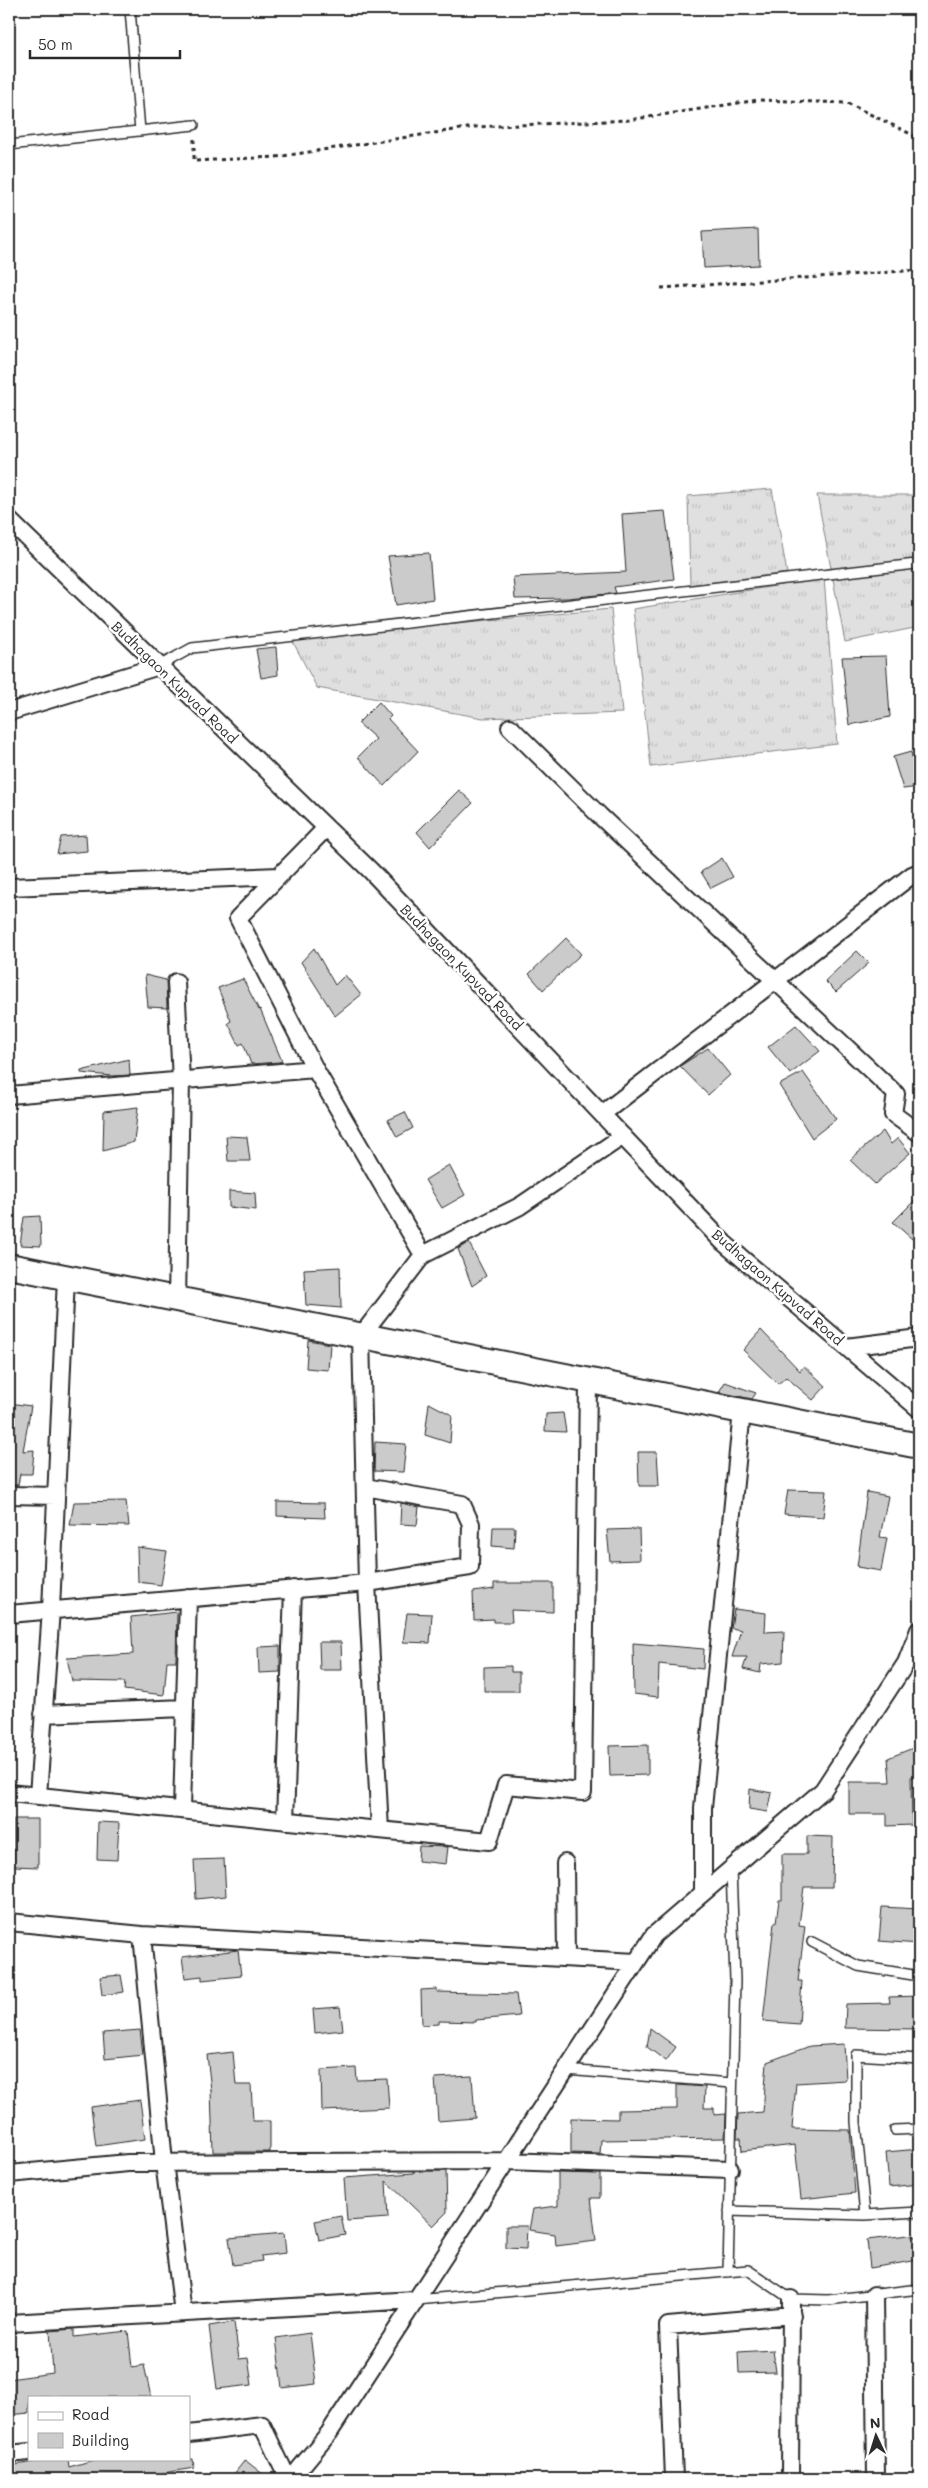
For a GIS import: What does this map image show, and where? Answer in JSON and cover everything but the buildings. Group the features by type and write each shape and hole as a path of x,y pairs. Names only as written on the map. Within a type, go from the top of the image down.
{"street":[{"name":"Budhagaon Kupvad Road","path":"9,520 371,871 724,1243 919,1409"},
{"path":"9,712 159,666"},
{"path":"510,726 600,816 896,1094 893,1114 919,1133"},
{"path":"326,828 238,918 315,1069 423,1255"},
{"path":"602,1114 912,875 919,872"},
{"path":"9,887 279,876"},
{"path":"176,982 181,1081 177,1300"},
{"path":"9,1095 315,1069"},
{"path":"380,1830 367,1583 361,1336 423,1255 520,1206 623,1136"},
{"path":"9,1266 919,1446"},
{"path":"38,1796 50,1609 66,1278"},
{"path":"846,1347 919,1338"},
{"path":"9,1793 489,1841 506,1785 583,1792 588,1381"},
{"path":"703,1893 703,1808 742,1411"},
{"path":"9,1614 367,1583 470,1567 470,1524 462,1504 365,1487"},
{"path":"9,1494 56,1496"},
{"path":"285,1821 293,1589"},
{"path":"182,1810 188,1598"},
{"path":"190,2434 262,2426 289,2479 330,2433 654,1935 823,1790 906,1663 919,1630"},
{"path":"44,1714 184,1708"},
{"path":"565,1863 566,1958"},
{"path":"9,1922 142,1935 636,1962"},
{"path":"142,1935 164,2162 183,2313"},
{"path":"9,2174 128,2163 164,2162 506,2161 730,2168"},
{"path":"874,2295 876,2479"},
{"path":"9,2323 415,2300"},
{"path":"674,2479 668,2326 792,2307 790,2479"},
{"path":"9,2454 28,2452"}],"lane":[{"path":"130,9 140,131"},
{"path":"9,145 194,125"},
{"path":"159,666 192,648 916,564 919,566"},
{"path":"728,2272 735,1980 732,1869"},
{"path":"812,1942 858,1966 919,1976"},
{"path":"865,2216 856,2122 856,2055 919,2059"},
{"path":"565,2070 732,2083"},
{"path":"895,2130 919,2129"},
{"path":"729,2211 865,2216 919,2212"},
{"path":"415,2300 748,2270 792,2307 828,2300 919,2289"}],"path":[{"path":"194,125 194,161 276,157 474,127 629,120 758,100 847,103 919,138"},
{"path":"661,288 919,270"}],"green space":[{"path":"772,489 787,573 690,585 688,496"},
{"path":"817,495 919,495 919,627 845,642"},
{"path":"824,578 837,744 651,767 633,609"},
{"path":"611,609 622,713 483,718 317,688 291,638"}]}
